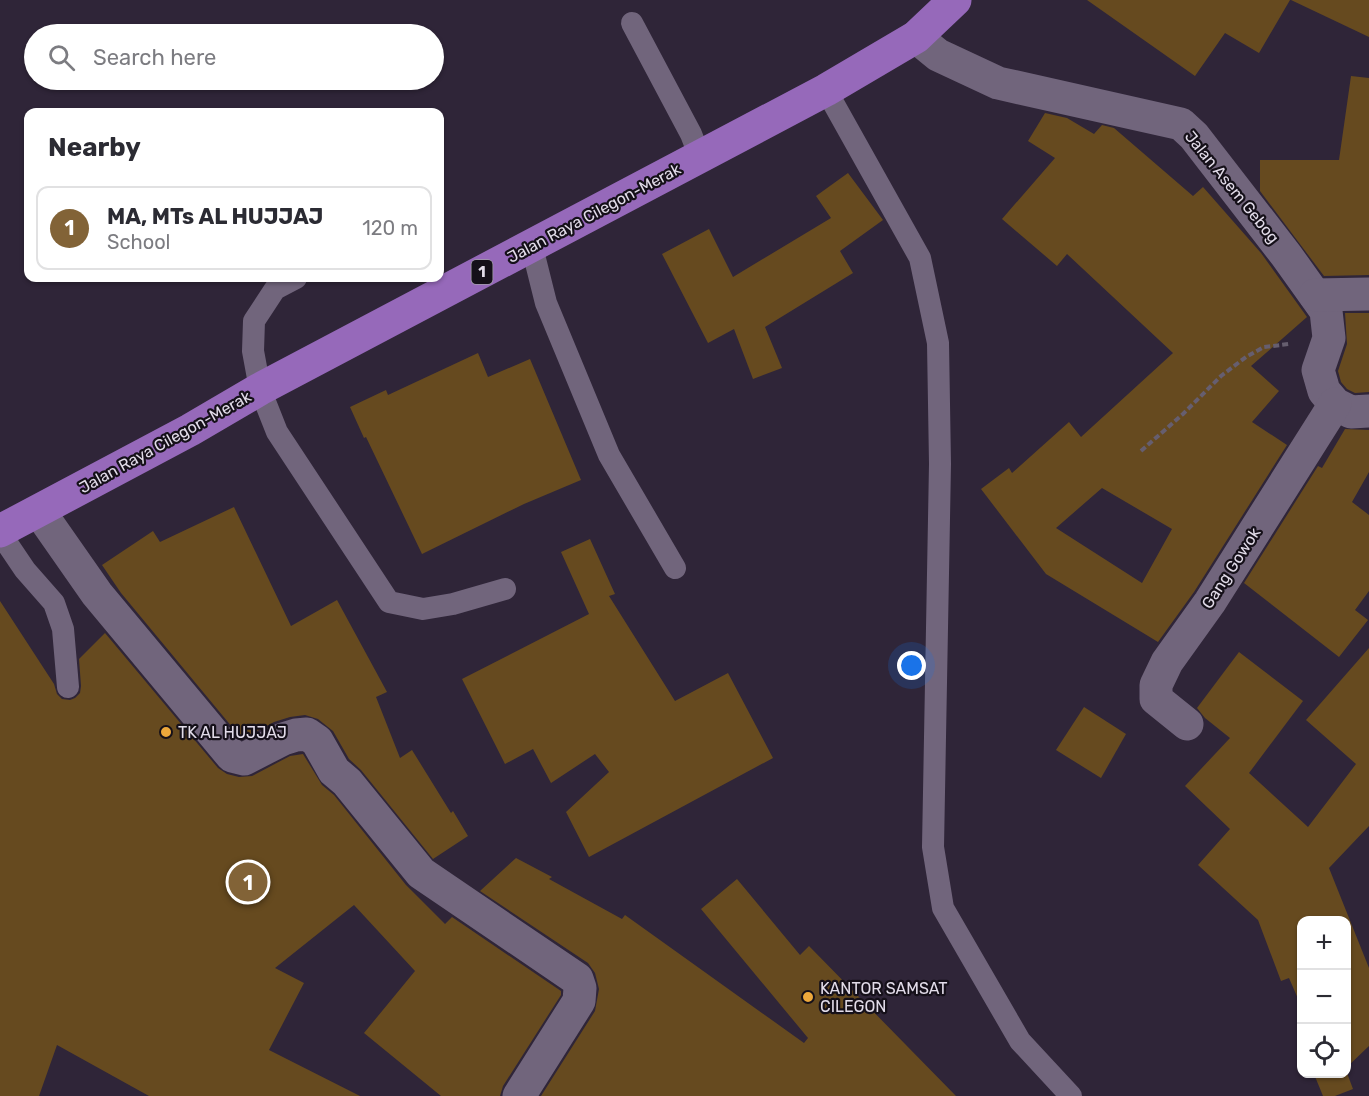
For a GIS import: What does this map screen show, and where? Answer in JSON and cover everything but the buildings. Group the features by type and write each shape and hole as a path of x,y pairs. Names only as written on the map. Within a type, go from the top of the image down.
{"highway":[{"name":"Jalan Raya Cilegon-Merak","path":"0,532 190,430 444,283 532,246 826,90 916,37 955,0"}],"street":[{"name":"Jalan Asem Gebog","path":"916,37 938,56 998,83 1181,124 1194,136 1326,311 1329,338 1318,370 1324,391 1335,404"},
{"path":"1315,295 1369,294"},
{"path":"1335,404 1351,412 1369,411"},
{"name":"Gang Gowok","path":"1187,724 1156,699 1156,685 1167,662 1210,602 1335,404"},
{"path":"39,511 97,594 232,756 244,759 283,740 296,735 308,734 317,741 334,771 347,782 421,873 576,979 580,988 579,1001 519,1096"}],"lane":[{"path":"632,23 691,134 700,157"},
{"path":"826,90 920,258 938,343 940,464 933,847 943,908 1020,1041 1071,1096"},
{"path":"532,246 546,303 609,455 675,568"},
{"path":"288,282 275,289 254,321 253,351 260,389 277,432 389,602 423,609 453,604 505,589"},
{"path":"0,532 25,570 54,603 63,629 68,687"}],"path":[{"path":"1140,451 1183,414 1221,376 1246,357 1264,347 1329,338"}],"place":[{"name":"TK AL HUJJAJ","path":"166,732"},
{"name":"MA, MTs AL HUJJAJ","path":"248,882"},
{"name":"KANTOR SAMSAT CILEGON","path":"808,997"}]}
